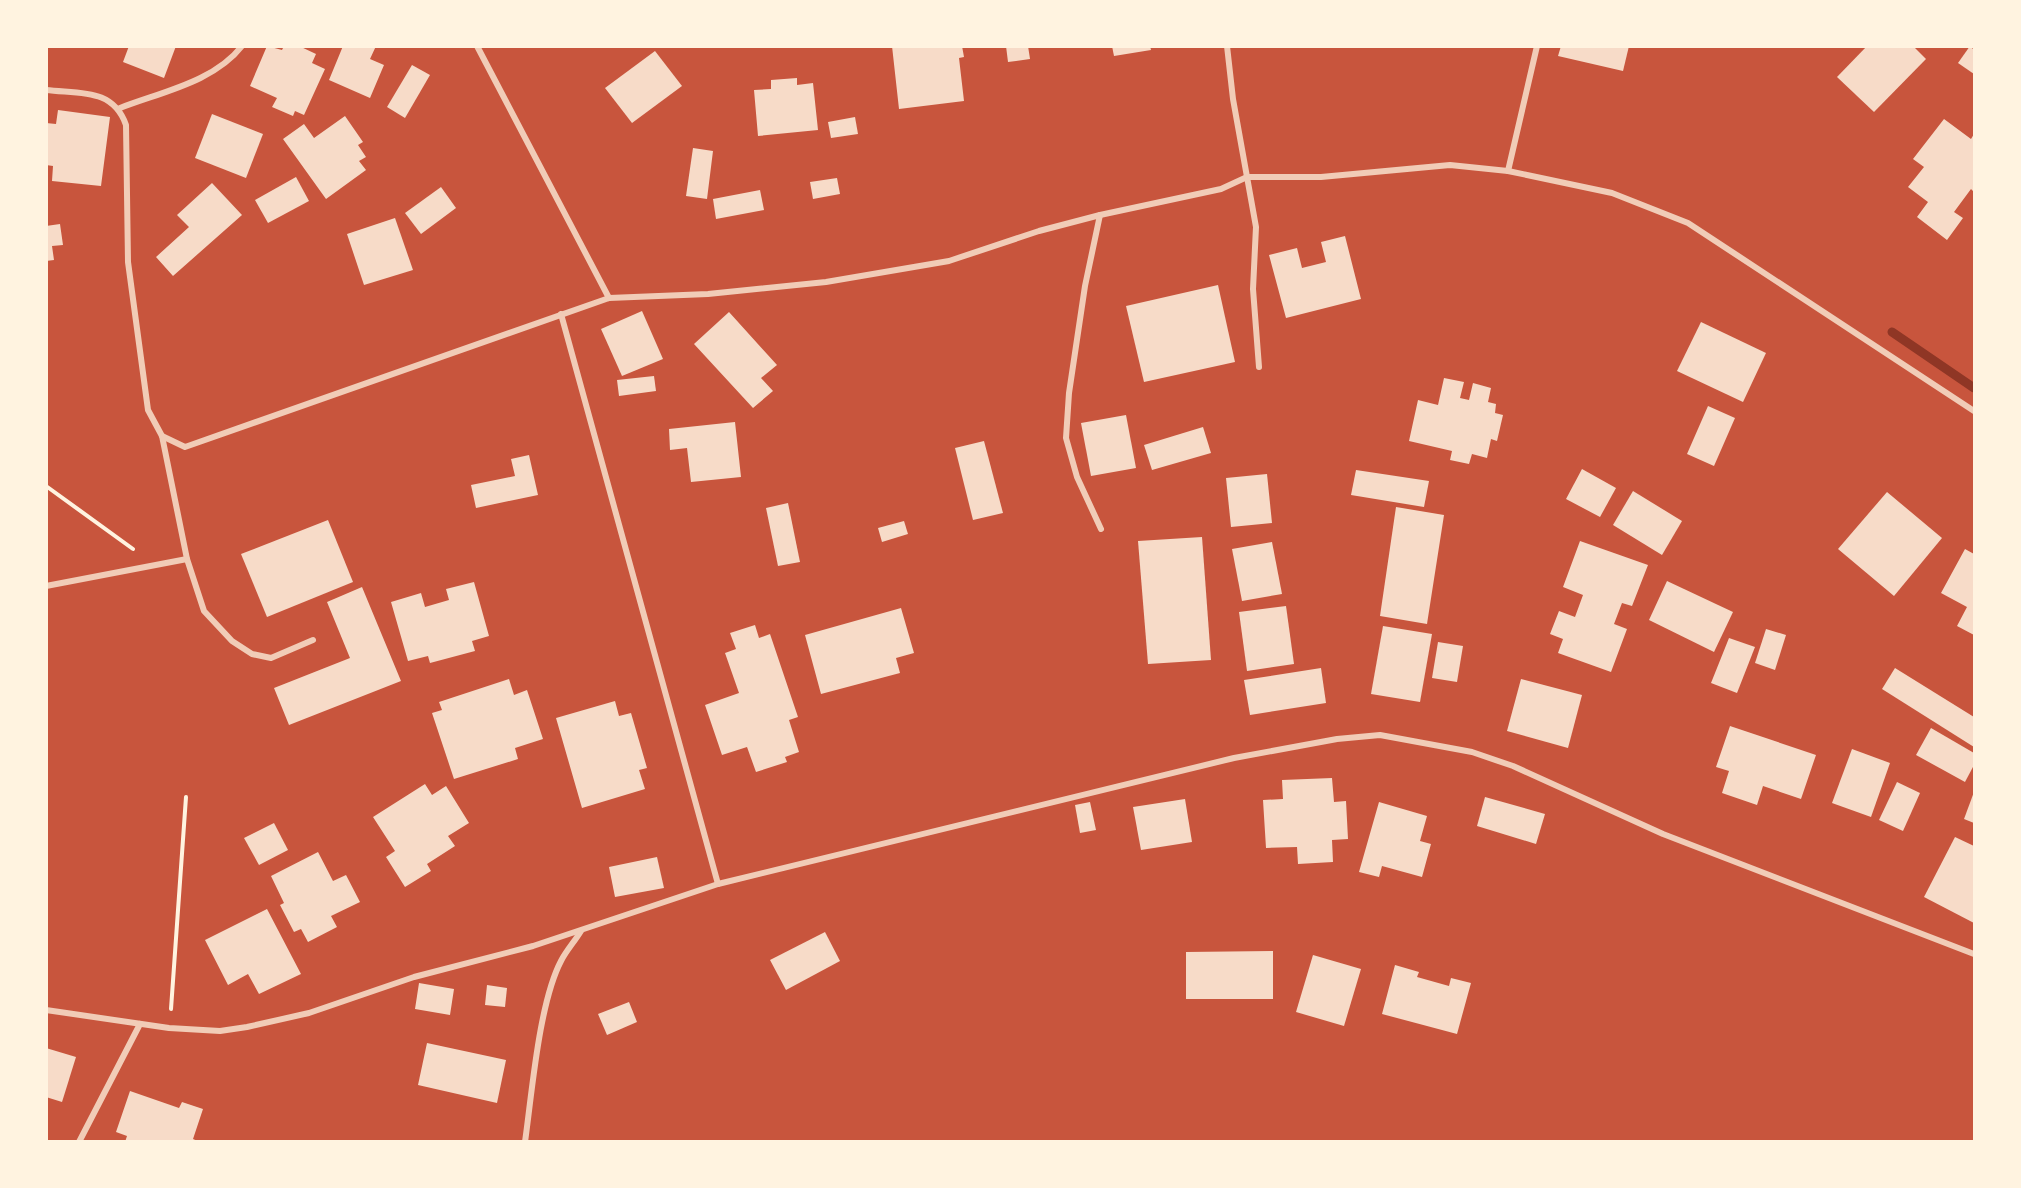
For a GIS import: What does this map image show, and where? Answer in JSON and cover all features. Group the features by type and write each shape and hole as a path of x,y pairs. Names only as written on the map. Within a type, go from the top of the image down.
{"street":[{"path":"120,108 207,75 230,61 242,46"},
{"path":"477,46 609,298"},
{"path":"1227,46 1233,99 1256,227 1253,289 1259,367"},
{"path":"1508,171 1537,46"},
{"path":"46,90 100,96 120,108 126,125 128,262 148,410 162,436 187,559 204,611 241,648 271,658 313,640"},
{"path":"162,436 184,447 609,298 708,294 826,282 949,261 1039,231 1100,215 1221,189 1247,177 1321,177 1450,165 1508,171 1612,193 1688,223 1974,411"},
{"path":"1100,215 1085,285 1069,393 1066,438 1077,477 1101,529"},
{"path":"561,314 718,884"},
{"path":"46,586 187,559"},
{"path":"46,1010 169,1028 220,1031 309,1013 414,977 581,931 718,884 1234,758 1337,739 1380,735 1472,752 1513,766 1663,834 1974,954"},
{"path":"525,1142 540,1044 552,987 560,962 581,931"},
{"path":"79,1142 140,1024"}],"path":[{"path":"46,486 155,565"},
{"path":"169,1028 186,797"}],"building":[{"path":"129,46 176,46 164,78 123,62"},
{"path":"267,46 282,50 284,46 299,46 316,54 312,63 325,69 304,115 295,111 293,116 272,107 277,98 250,86"},
{"path":"343,46 376,46 370,59 384,65 370,98 329,80"},
{"path":"892,46 962,46 964,57 959,58 964,101 899,109"},
{"path":"1006,46 1028,46 1030,59 1008,62"},
{"path":"1112,46 1150,46 1151,50 1114,56"},
{"path":"1561,46 1629,46 1623,71 1558,56"},
{"path":"1867,46 1913,46 1926,59 1874,112 1837,77"},
{"path":"1970,46 1974,50 1974,74 1958,63"},
{"path":"655,51 682,86 632,123 605,88"},
{"path":"412,65 430,75 405,118 387,107"},
{"path":"797,78 797,85 813,83 818,130 758,136 754,90 771,89 771,80"},
{"path":"58,110 110,117 101,186 52,181 53,166 46,165 46,123 56,124"},
{"path":"212,114 263,134 246,178 195,158"},
{"path":"345,116 363,142 358,145 366,157 359,161 366,170 326,199 283,139 304,124 314,138"},
{"path":"855,117 858,134 831,138 828,122"},
{"path":"1944,119 1971,139 1974,134 1974,192 1971,189 1954,212 1963,218 1947,240 1917,217 1928,202 1908,187 1924,167 1913,159"},
{"path":"693,148 713,151 707,199 686,196"},
{"path":"296,177 309,201 268,223 255,200"},
{"path":"837,178 840,194 813,199 810,182"},
{"path":"212,183 242,215 173,276 156,257 189,227 177,215"},
{"path":"441,187 456,208 421,234 405,213"},
{"path":"760,190 764,210 716,219 713,199"},
{"path":"395,218 413,270 364,285 347,234"},
{"path":"60,224 63,245 52,246 54,260 46,261 46,226"},
{"path":"1345,236 1361,299 1286,318 1269,255 1297,248 1302,268 1326,262 1321,242"},
{"path":"1218,285 1235,362 1144,382 1126,306"},
{"path":"642,311 663,359 622,376 601,329"},
{"path":"729,312 777,365 761,378 773,391 753,408 694,344"},
{"path":"1701,322 1766,353 1743,402 1677,371"},
{"path":"654,376 656,391 619,396 617,380"},
{"path":"1444,378 1464,382 1460,398 1469,400 1473,383 1491,388 1488,402 1496,404 1495,413 1503,415 1497,441 1491,439 1487,458 1472,454 1469,464 1450,460 1452,451 1409,441 1418,400 1438,405"},
{"path":"1708,406 1735,418 1714,466 1687,454"},
{"path":"1126,415 1136,468 1091,476 1081,423"},
{"path":"735,422 741,477 691,482 687,448 670,450 669,429"},
{"path":"1203,427 1211,453 1152,470 1144,445"},
{"path":"984,441 1003,513 973,520 955,448"},
{"path":"529,455 538,495 476,508 471,485 515,476 511,459"},
{"path":"1582,469 1616,488 1600,517 1566,499"},
{"path":"1356,470 1429,481 1424,507 1351,495"},
{"path":"1267,474 1272,523 1231,527 1226,478"},
{"path":"1633,491 1682,521 1662,555 1613,525"},
{"path":"1887,492 1942,538 1894,596 1838,549"},
{"path":"788,503 800,562 778,566 766,508"},
{"path":"1396,507 1444,515 1427,624 1380,616"},
{"path":"328,520 353,582 267,617 241,554"},
{"path":"904,521 908,534 882,542 878,528"},
{"path":"1202,537 1211,660 1148,664 1138,541"},
{"path":"1580,541 1648,565 1632,606 1622,603 1614,624 1627,629 1611,672 1558,653 1563,639 1550,634 1559,611 1575,617 1583,595 1563,587"},
{"path":"1272,542 1282,594 1242,601 1232,549"},
{"path":"1965,549 1974,554 1974,635 1957,626 1967,607 1941,593"},
{"path":"1667,581 1733,612 1714,652 1649,620"},
{"path":"474,582 489,636 472,641 475,651 430,663 428,656 408,661 391,602 421,593 425,607 449,600 446,589"},
{"path":"362,587 401,681 289,725 274,688 350,658 327,602"},
{"path":"1286,606 1294,664 1247,671 1239,612"},
{"path":"901,608 914,653 896,658 900,673 821,694 805,635"},
{"path":"755,625 759,638 770,634 798,717 789,720 799,752 785,757 787,762 756,772 747,747 722,755 705,705 739,693 725,653 736,649 730,633"},
{"path":"1383,626 1432,634 1420,702 1371,694"},
{"path":"1766,629 1786,635 1775,670 1755,663"},
{"path":"1729,638 1755,647 1737,693 1711,683"},
{"path":"1438,642 1463,646 1457,682 1432,678"},
{"path":"1321,668 1326,703 1250,715 1244,680"},
{"path":"1895,668 1974,717 1974,747 1882,689"},
{"path":"509,679 514,695 527,690 543,739 515,748 518,759 454,779 432,713 442,710 439,702"},
{"path":"1521,679 1582,695 1568,748 1507,731"},
{"path":"615,701 619,716 631,713 647,768 639,770 645,789 582,808 556,718"},
{"path":"1730,726 1816,755 1801,799 1763,786 1757,805 1722,793 1729,771 1716,767"},
{"path":"1931,728 1974,753 1974,765 1965,782 1916,755"},
{"path":"1852,749 1890,763 1871,817 1832,803"},
{"path":"1332,778 1334,802 1346,801 1348,839 1332,840 1333,862 1298,864 1297,847 1266,848 1263,800 1283,799 1282,780"},
{"path":"1897,782 1920,793 1903,831 1879,820"},
{"path":"425,784 432,795 446,786 469,823 448,836 455,846 427,864 431,871 405,887 386,857 395,851 373,817"},
{"path":"1974,792 1974,823 1964,819"},
{"path":"1485,797 1545,814 1536,844 1477,826"},
{"path":"1185,799 1192,842 1141,850 1133,807"},
{"path":"1090,802 1096,830 1080,833 1075,805"},
{"path":"1379,802 1427,816 1420,841 1431,844 1422,877 1382,866 1379,877 1359,872"},
{"path":"274,823 288,850 259,865 244,838"},
{"path":"1955,837 1974,846 1974,923 1924,897"},
{"path":"318,852 333,881 346,875 360,902 331,916 337,927 308,942 301,929 294,932 280,905 284,903 271,876"},
{"path":"657,857 664,888 615,897 609,867"},
{"path":"267,909 301,974 259,994 248,974 228,985 205,940"},
{"path":"825,932 840,961 786,990 770,960"},
{"path":"1273,951 1273,999 1186,999 1186,952"},
{"path":"1313,955 1361,969 1344,1026 1296,1012"},
{"path":"1395,965 1419,972 1417,977 1449,986 1451,978 1471,983 1457,1034 1382,1014"},
{"path":"419,983 454,989 450,1015 415,1009"},
{"path":"487,985 507,988 505,1007 485,1005"},
{"path":"629,1002 637,1022 607,1035 598,1014"},
{"path":"427,1043 506,1060 497,1103 418,1085"},
{"path":"46,1048 76,1057 62,1102 46,1097"},
{"path":"130,1091 179,1108 182,1102 203,1109 193,1139 200,1142 125,1142 127,1136 116,1132"}],"waterway":[{"path":"1892,332 1974,388"}]}
